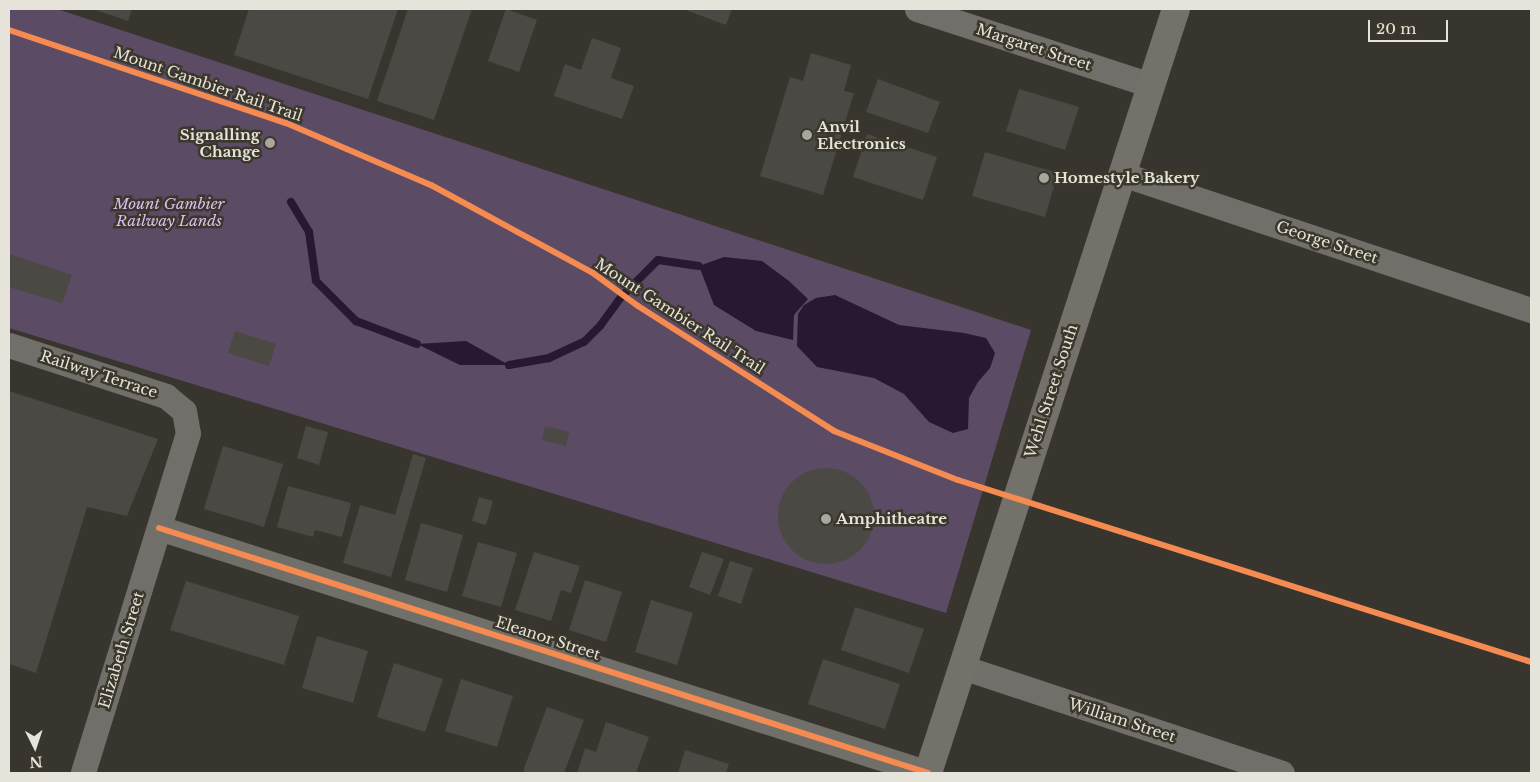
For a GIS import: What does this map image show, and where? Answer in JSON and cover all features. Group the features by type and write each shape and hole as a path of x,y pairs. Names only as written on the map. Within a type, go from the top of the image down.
{"street":[{"name":"Margaret Street","path":"916,9 1151,85"},
{"name":"Wehl Street South","path":"928,773 1176,9"},
{"name":"George Street","path":"1122,174 1531,310"},
{"name":"Railway Terrace","path":"9,345 166,396 184,411 188,434 159,528"},
{"name":"Eleanor Street","path":"159,528 928,773"},
{"name":"Elizabeth Street","path":"82,773 159,528"},
{"name":"William Street","path":"962,667 1282,773"}],"green space":[{"name":"Mount Gambier Railway Lands","path":"9,9 57,9 1031,330 946,613 9,328"}],"shaded area":[{"path":"724,257 762,261 789,281 808,299 794,315 793,340 756,331 714,305 699,266"},
{"path":"835,295 899,325 964,333 986,338 995,353 990,368 978,382 969,398 968,429 953,433 929,422 904,394 874,378 817,367 797,346 798,314 804,305 816,298"},
{"path":"466,341 509,365 460,365 417,344"}],"building":[{"path":"93,9 132,9 128,21"},
{"path":"249,9 398,9 368,99 234,55"},
{"path":"408,9 472,9 434,120 377,101"},
{"path":"506,9 537,20 519,72 488,61"},
{"path":"683,9 732,9 726,25"},
{"path":"592,38 621,48 611,78 634,86 622,119 554,96 565,64 581,70"},
{"name":"Anvil Electronics","path":"811,53 851,65 844,91 854,93 823,195 760,176 790,77 803,81"},
{"path":"878,79 940,102 928,133 866,112"},
{"path":"1019,89 1079,107 1065,150 1006,131"},
{"path":"867,134 937,157 923,200 853,177"},
{"path":"985,152 1058,173 1045,217 972,196"},
{"path":"9,254 72,275 62,303 9,287"},
{"path":"235,331 276,344 269,366 228,353"},
{"path":"9,391 158,439 127,516 87,507 36,673 9,664"},
{"path":"306,426 328,432 319,465 297,458"},
{"path":"545,426 569,432 566,446 542,440"},
{"path":"223,446 283,464 264,527 204,509"},
{"path":"413,454 426,458 391,577 343,563 360,505 395,515"},
{"name":"Amphitheatre","path":"826,468 844,472 860,482 870,498 874,516 870,534 860,550 844,560 826,564 808,560 792,550 782,534 778,516 782,498 792,482 808,472"},
{"path":"288,486 351,503 342,537 315,530 313,537 277,527"},
{"path":"479,497 493,501 486,525 472,521"},
{"path":"421,523 463,535 447,592 405,580"},
{"path":"478,542 517,553 501,607 462,596"},
{"path":"534,552 580,566 571,593 561,590 551,621 515,610"},
{"path":"702,552 724,559 710,595 689,587"},
{"path":"730,561 753,568 741,604 718,596"},
{"path":"585,580 622,592 606,642 569,630"},
{"path":"186,581 299,616 284,665 170,630"},
{"path":"651,600 693,613 677,665 635,652"},
{"path":"855,607 924,629 909,673 841,650"},
{"path":"317,636 368,651 353,703 302,688"},
{"path":"823,659 900,684 885,729 808,704"},
{"path":"394,663 443,679 425,732 377,717"},
{"path":"461,679 513,696 497,747 445,731"},
{"path":"547,707 584,720 564,773 531,773 523,771"},
{"path":"606,722 649,737 636,773 577,773 585,748 596,752"},
{"path":"685,750 729,764 726,773 678,773"}],"waterway":[{"path":"291,202 309,232 316,281 356,321 417,344"},
{"path":"509,365 549,358 584,342 600,326 622,296 658,260 699,266"}],"cycle path":[{"name":"Mount Gambier Rail Trail","path":"9,30 286,123 431,185 593,273 638,306 834,431 958,480 1531,662"},
{"path":"159,528 928,773"}],"place":[{"name":"Anvil Electronics","path":"807,135"},
{"name":"Signalling Change","path":"270,143"},
{"name":"Homestyle Bakery","path":"1044,178"},
{"name":"Amphitheatre","path":"826,519"}]}
